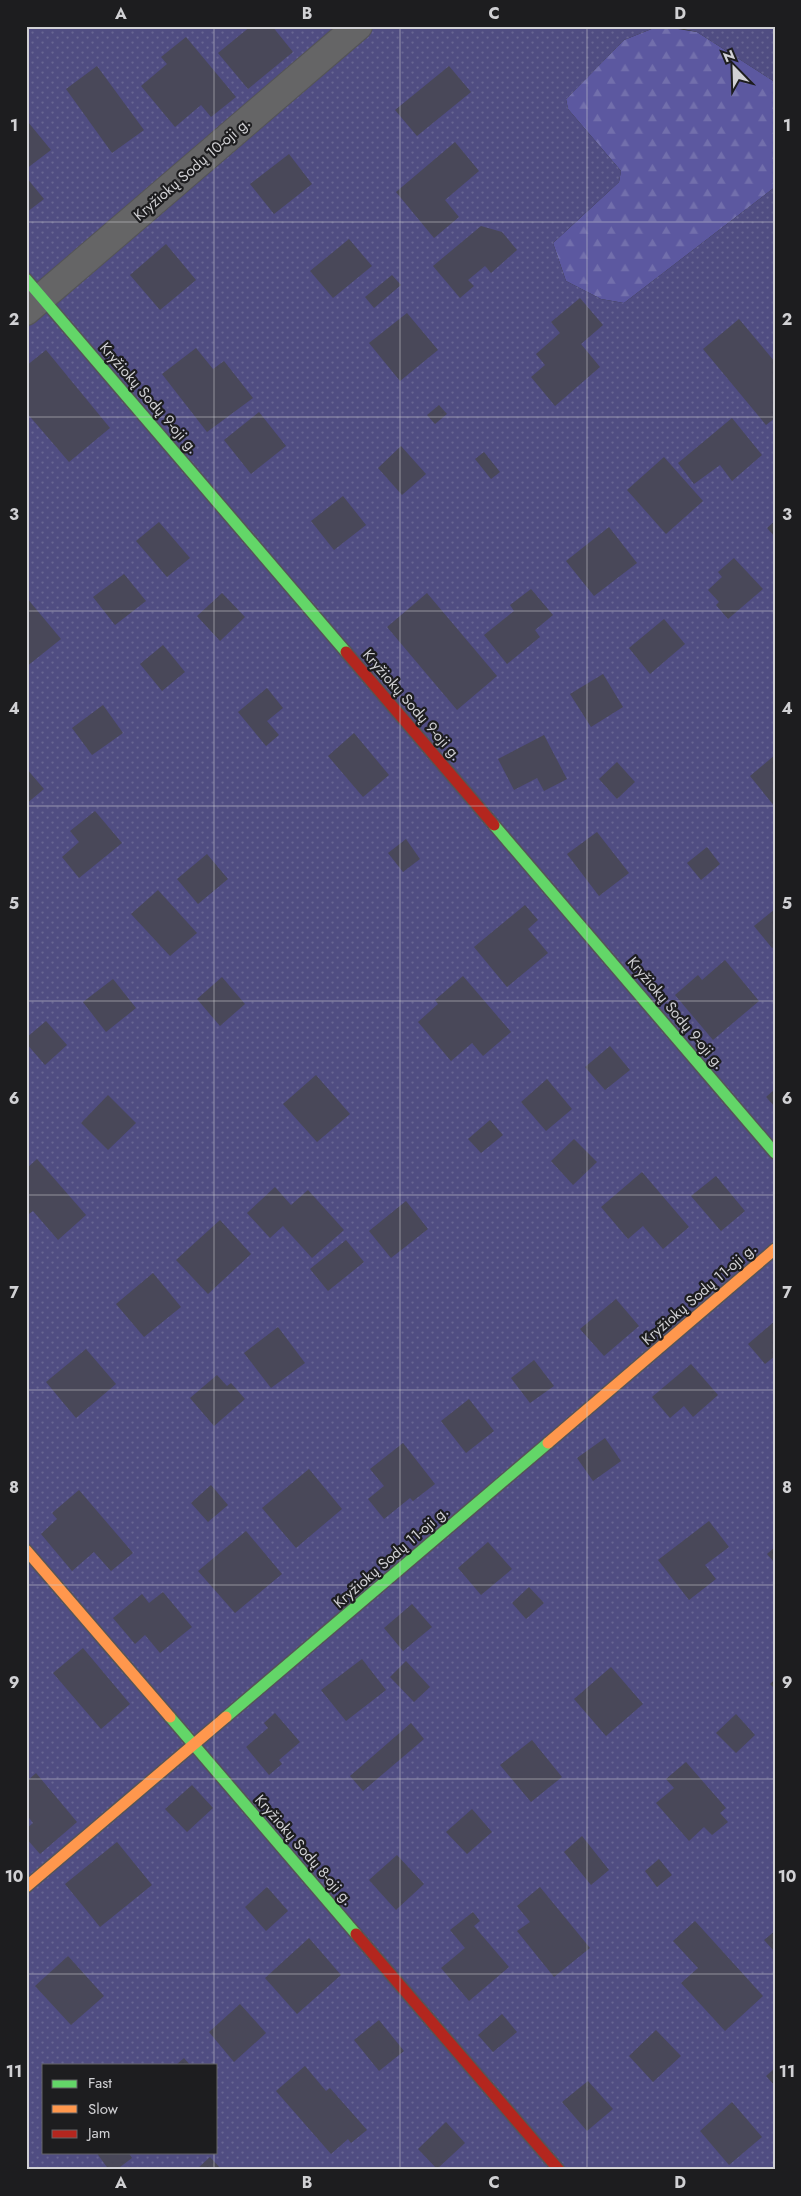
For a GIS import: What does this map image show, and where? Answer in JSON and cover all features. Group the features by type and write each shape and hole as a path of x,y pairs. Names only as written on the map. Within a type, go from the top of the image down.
{"street":[{"name":"Kryžiokų Sodų 10-oji g.","path":"32,296 358,26"},
{"name":"Kryžiokų Sodų 9-oji g.","path":"32,296 775,1153"},
{"name":"Kryžiokų Sodų 11-oji g.","path":"26,1887 194,1746 775,1249"},
{"name":"Kryžiokų Sodų 8-oji g.","path":"26,1550 559,2170"}],"green space":[{"path":"659,26 697,32 775,82 775,187 624,303 601,299 566,281 553,243 619,182 621,171 568,109 566,99 624,40"}],"shaded area":[{"path":"26,26 659,26 624,40 566,99 568,109 621,171 619,182 553,243 566,281 601,299 624,303 775,187 775,2170 26,2170"},
{"path":"670,26 775,26 775,82 697,32"}],"building":[{"path":"251,26 272,26 293,52 248,89 218,53"},
{"path":"186,37 236,97 211,117 201,105 175,127 141,86 167,64 161,57"},
{"path":"97,66 144,130 112,153 66,89"},
{"path":"449,66 471,92 417,136 395,110"},
{"path":"28,122 51,150 26,169 26,123"},
{"path":"455,142 479,171 445,200 459,217 434,238 396,192"},
{"path":"289,154 312,184 274,214 250,184"},
{"path":"26,177 44,199 27,212 26,211"},
{"path":"481,226 502,232 517,250 491,273 485,266 468,280 474,286 460,298 433,266"},
{"path":"349,239 372,266 333,298 310,271"},
{"path":"166,244 196,280 160,310 130,275"},
{"path":"392,275 401,285 374,308 365,297"},
{"path":"580,298 603,325 581,344 600,367 555,406 531,377 545,365 536,354 560,333 551,322"},
{"path":"407,313 438,350 400,381 369,343"},
{"path":"739,319 775,362 775,418 766,425 703,349"},
{"path":"196,348 213,369 224,361 253,398 207,432 162,374"},
{"path":"46,350 110,428 69,462 26,412 26,366"},
{"path":"439,405 447,414 435,424 427,415"},
{"path":"259,412 286,446 251,474 224,440"},
{"path":"732,418 762,455 732,481 720,465 694,484 678,463"},
{"path":"401,446 426,474 402,495 378,468"},
{"path":"484,452 500,472 491,479 475,459"},
{"path":"664,457 703,501 666,534 627,490"},
{"path":"343,496 366,525 334,550 311,521"},
{"path":"775,521 775,537 767,528"},
{"path":"159,522 190,558 167,577 136,541"},
{"path":"609,527 637,563 594,596 566,561"},
{"path":"734,558 763,589 728,619 716,605 719,602 708,590 722,577 718,572"},
{"path":"124,574 146,601 115,625 93,597"},
{"path":"531,589 553,615 535,630 540,637 507,664 484,635 514,611 510,605"},
{"path":"222,593 245,617 220,641 197,616"},
{"path":"427,593 497,676 457,710 387,627"},
{"path":"26,597 61,639 26,667"},
{"path":"664,619 685,644 650,674 629,648"},
{"path":"163,645 185,672 162,691 140,664"},
{"path":"603,674 623,707 591,727 570,694"},
{"path":"267,688 283,708 267,721 279,735 266,746 238,712"},
{"path":"103,705 123,733 92,755 72,728"},
{"path":"354,733 389,775 363,797 328,756"},
{"path":"544,735 567,779 544,791 537,778 514,790 498,759"},
{"path":"775,755 775,807 750,776"},
{"path":"617,762 635,782 617,799 599,779"},
{"path":"26,768 44,789 26,804"},
{"path":"95,811 122,843 79,878 62,857 79,842 70,831"},
{"path":"597,832 629,873 599,896 567,854"},
{"path":"406,839 420,859 403,872 388,853"},
{"path":"707,847 720,864 701,880 687,863"},
{"path":"207,854 228,879 198,904 177,879"},
{"path":"158,890 197,933 170,956 131,914"},
{"path":"525,905 538,920 528,929 548,953 507,987 474,947"},
{"path":"775,909 775,946 772,948 754,926"},
{"path":"725,960 759,1001 713,1040 675,995 698,975 702,980"},
{"path":"463,976 511,1032 483,1056 472,1043 451,1061 418,1022 438,1004 435,1000"},
{"path":"222,977 245,1004 220,1026 197,999"},
{"path":"113,979 136,1008 106,1032 83,1002"},
{"path":"46,1021 67,1045 45,1065 26,1043 26,1038"},
{"path":"610,1046 630,1070 605,1090 585,1067"},
{"path":"316,1075 350,1114 317,1142 283,1104"},
{"path":"547,1079 572,1109 546,1131 521,1102"},
{"path":"775,1089 775,1107 766,1097"},
{"path":"108,1095 136,1123 108,1150 81,1123"},
{"path":"490,1120 503,1135 481,1153 468,1139"},
{"path":"574,1139 597,1162 573,1185 551,1161"},
{"path":"37,1159 86,1215 58,1240 33,1211 26,1216 26,1169"},
{"path":"642,1172 689,1227 663,1249 643,1226 628,1239 601,1207"},
{"path":"716,1176 745,1211 721,1231 691,1196"},
{"path":"275,1187 291,1205 308,1190 344,1230 312,1258 283,1226 270,1238 247,1213"},
{"path":"406,1201 428,1229 391,1258 369,1231"},
{"path":"220,1220 251,1254 208,1294 176,1260"},
{"path":"346,1240 364,1262 328,1291 310,1269"},
{"path":"153,1273 181,1307 144,1337 116,1304"},
{"path":"616,1299 639,1326 604,1356 580,1329"},
{"path":"775,1321 775,1356 765,1364 748,1344"},
{"path":"278,1327 305,1363 271,1388 244,1353"},
{"path":"86,1349 116,1384 76,1418 46,1382"},
{"path":"534,1360 554,1386 530,1403 511,1378"},
{"path":"691,1364 718,1395 693,1417 684,1406 670,1418 652,1397"},
{"path":"217,1375 227,1386 231,1383 245,1399 214,1426 190,1398"},
{"path":"469,1399 494,1431 466,1453 441,1421"},
{"path":"605,1438 621,1461 593,1481 577,1458"},
{"path":"403,1443 435,1484 413,1501 410,1498 384,1519 368,1499 384,1486 370,1469"},
{"path":"309,1469 342,1509 296,1548 262,1508"},
{"path":"211,1485 228,1505 208,1522 191,1503"},
{"path":"79,1490 133,1553 111,1571 94,1552 72,1571 41,1534 57,1519 52,1513"},
{"path":"709,1521 729,1547 705,1565 716,1579 689,1600 658,1560"},
{"path":"246,1531 282,1574 235,1613 198,1571"},
{"path":"488,1542 512,1569 481,1595 458,1568"},
{"path":"775,1547 775,1563 767,1554"},
{"path":"529,1587 544,1603 526,1619 512,1603"},
{"path":"163,1592 192,1627 160,1653 145,1635 135,1644 113,1618 142,1594 149,1603"},
{"path":"412,1604 432,1627 403,1651 384,1628"},
{"path":"83,1648 130,1704 101,1729 53,1673"},
{"path":"362,1659 386,1690 346,1721 321,1690"},
{"path":"406,1661 430,1687 414,1702 390,1677"},
{"path":"611,1667 643,1704 606,1736 574,1699"},
{"path":"775,1679 775,1689 770,1684"},
{"path":"275,1713 300,1742 279,1760 282,1764 269,1775 246,1747 268,1728 264,1723"},
{"path":"736,1714 755,1735 736,1753 716,1733"},
{"path":"411,1723 424,1739 363,1791 350,1776"},
{"path":"532,1740 562,1777 531,1802 500,1765"},
{"path":"686,1762 726,1808 720,1813 728,1822 712,1835 704,1827 689,1841 656,1803 674,1788 666,1779"},
{"path":"36,1773 77,1822 40,1854 26,1838 26,1829 33,1823 26,1814 26,1782"},
{"path":"192,1785 213,1808 187,1832 165,1809"},
{"path":"472,1809 492,1832 467,1854 446,1832"},
{"path":"582,1836 609,1870 591,1885 564,1852"},
{"path":"117,1842 152,1885 100,1927 65,1884"},
{"path":"397,1855 424,1884 396,1910 369,1880"},
{"path":"659,1859 672,1875 657,1887 645,1871"},
{"path":"267,1887 288,1911 266,1931 245,1907"},
{"path":"540,1887 590,1948 554,1977 517,1931 530,1922 517,1906"},
{"path":"473,1912 480,1921 474,1926 509,1967 469,2001 441,1968 465,1948 450,1930"},
{"path":"695,1921 763,1996 725,2031 681,1983 698,1968 673,1941"},
{"path":"775,1931 775,1952 764,1940"},
{"path":"309,1938 341,1975 297,2014 265,1978"},
{"path":"68,1956 104,1996 71,2025 35,1986"},
{"path":"240,2004 266,2033 234,2062 209,2032"},
{"path":"502,2014 517,2032 493,2052 478,2035"},
{"path":"379,2020 404,2051 379,2071 354,2040"},
{"path":"656,2030 681,2056 653,2082 629,2056"},
{"path":"184,2058 189,2064 177,2064"},
{"path":"305,2066 326,2091 330,2088 367,2130 351,2143 348,2139 331,2154 276,2091"},
{"path":"775,2068 775,2086 766,2076"},
{"path":"588,2081 613,2109 587,2131 562,2102"},
{"path":"732,2102 762,2137 729,2165 700,2131"},
{"path":"446,2122 465,2143 437,2169 418,2149"},
{"path":"97,2154 129,2154 132,2158 116,2170 109,2170"},
{"path":"210,2157 222,2170 196,2170"}],"traffic: fast":[{"path":"26,279 346,652"},
{"path":"494,825 775,1153"},
{"path":"226,1717 548,1443"},
{"path":"170,1717 356,1934"}],"traffic: slow":[{"path":"548,1443 775,1249"},
{"path":"26,1550 170,1717"},
{"path":"26,1887 226,1717"}],"traffic: jam":[{"path":"346,652 494,825"},
{"path":"356,1934 559,2170"}]}
